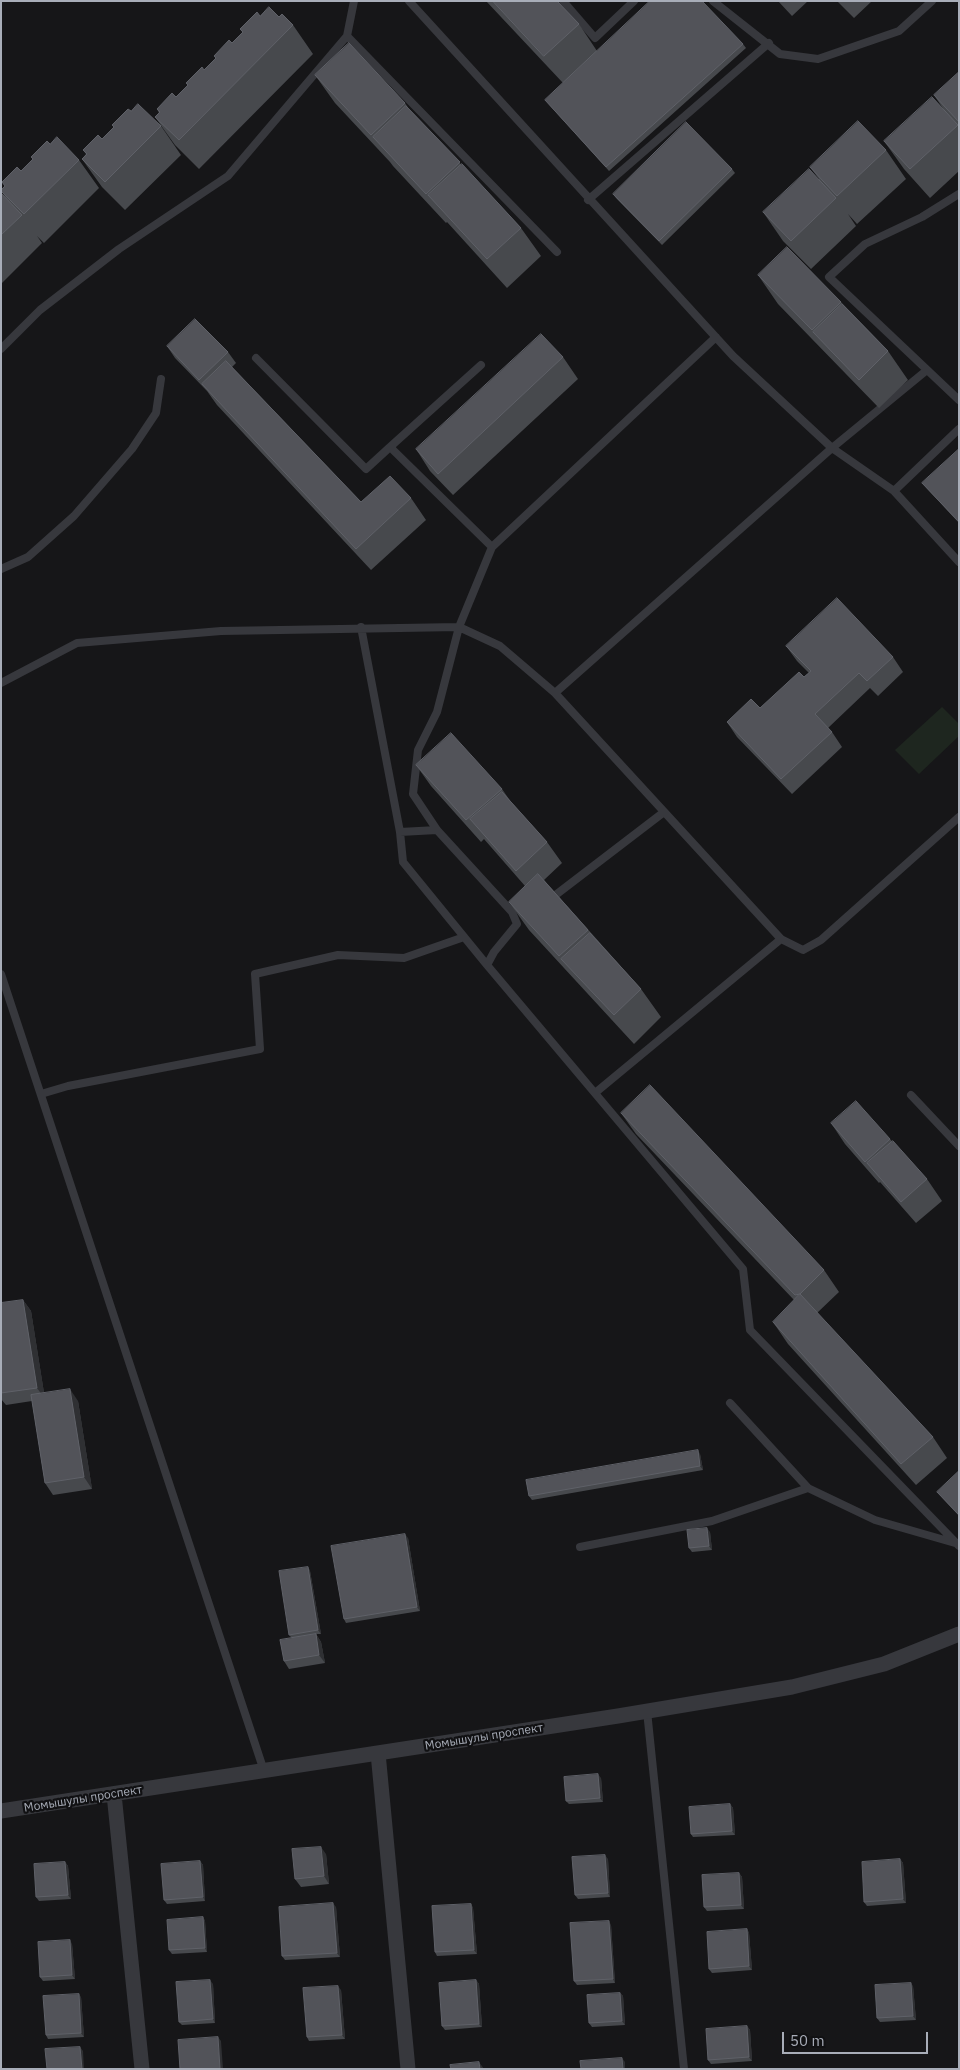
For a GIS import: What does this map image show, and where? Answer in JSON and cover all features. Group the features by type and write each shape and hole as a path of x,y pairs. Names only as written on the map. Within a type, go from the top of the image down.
{"street":[{"name":"Момышулы проспект","path":"1,1811 647,1712 810,1683 884,1664 959,1634"},
{"path":"378,1754 408,2069"},
{"path":"114,1794 142,2069"}],"lane":[{"path":"1,349 40,310 119,249 228,176 347,36 354,1"},
{"path":"409,1 588,200 732,356 832,448 894,490 959,562"},
{"path":"563,1 595,38 634,1"},
{"path":"713,1 780,54 818,59 899,31 932,1"},
{"path":"347,36 557,252"},
{"path":"588,200 769,44"},
{"path":"959,194 922,217 865,244 829,277 959,400"},
{"path":"517,924 512,912 436,830 413,794 418,750 437,712 458,627 492,547 716,337"},
{"path":"256,358 366,469 481,365"},
{"path":"555,693 832,448 927,370"},
{"path":"1,569 28,557 74,516 132,449 156,413 161,379"},
{"path":"894,490 959,428"},
{"path":"390,447 492,547"},
{"path":"361,627 400,832 403,862 487,965 743,1269 750,1330 958,1544"},
{"path":"1,683 77,643 222,631 361,627 458,627 500,646 555,693 781,939 803,950 821,940 959,817"},
{"path":"540,906 664,812"},
{"path":"400,832 436,830"},
{"path":"487,965 494,952 517,924 525,918"},
{"path":"41,1094 68,1086 260,1049 254,974 338,955 404,958 464,937"},
{"path":"595,1093 781,939"},
{"path":"1,974 264,1771"},
{"path":"911,1095 959,1146"},
{"path":"730,1403 808,1488 875,1520 958,1544"},
{"path":"580,1547 712,1521 808,1488"},
{"path":"647,1712 684,2069"}],"shaded area":[{"path":"942,707 959,724 959,736 919,774 895,750"}],"building":[{"path":"493,1 557,1 579,24 544,56"},
{"path":"650,1 702,1 743,44 606,167 545,100"},
{"path":"269,7 279,17 282,14 293,25 179,140 155,117 160,112 157,109 172,93 176,97 188,85 186,83 202,67 204,70 216,58 214,56 229,40 232,43 243,32 240,29 257,12 260,16"},
{"path":"349,43 405,103 371,135 315,75"},
{"path":"959,72 959,122 934,95"},
{"path":"932,97 958,125 910,169 884,141"},
{"path":"138,104 161,126 105,182 82,159 87,154 83,150 98,135 102,139 114,127 112,125 128,109 131,111"},
{"path":"406,106 460,162 426,194 373,137"},
{"path":"858,121 886,150 837,196 810,167"},
{"path":"686,122 732,169 659,241 613,194"},
{"path":"57,137 79,160 24,214 1,191 5,186 2,182 17,167 21,171 33,159 31,157 47,141 50,144"},
{"path":"462,164 521,228 487,259 428,195"},
{"path":"809,169 836,198 791,241 763,212"},
{"path":"1,193 22,215 1,235"},
{"path":"787,247 841,302 812,330 758,275"},
{"path":"842,304 888,351 859,380 813,332"},
{"path":"195,319 228,352 199,380 167,346"},
{"path":"541,334 563,357 438,474 416,449"},
{"path":"226,361 361,502 390,476 411,498 356,549 202,384"},
{"path":"959,449 959,522 922,483"},
{"path":"837,598 893,657 867,681 859,673 815,714 832,732 781,779 727,722 751,699 760,708 799,672 804,677 811,671 786,646"},
{"path":"451,733 502,789 466,820 416,765"},
{"path":"502,792 547,842 516,871 470,819"},
{"path":"538,874 588,930 559,956 509,902"},
{"path":"590,933 641,989 614,1015 561,959"},
{"path":"650,1085 824,1270 800,1294 795,1295 621,1113"},
{"path":"856,1101 890,1139 865,1162 831,1123"},
{"path":"893,1141 927,1179 901,1202 867,1163"},
{"path":"800,1294 933,1437 901,1464 773,1322"},
{"path":"23,1300 37,1388 1,1393 1,1303"},
{"path":"70,1389 84,1477 45,1483 31,1395"},
{"path":"698,1450 700,1466 529,1496 526,1480"},
{"path":"959,1471 959,1515 937,1492"},
{"path":"707,1528 709,1546 689,1548 687,1530"},
{"path":"405,1534 417,1607 344,1619 331,1546"},
{"path":"308,1567 318,1630 289,1635 279,1571"},
{"path":"316,1634 319,1655 284,1661 280,1640"},
{"path":"598,1774 600,1798 566,1801 564,1777"},
{"path":"730,1804 732,1831 691,1834 689,1807"},
{"path":"321,1847 324,1876 295,1879 292,1849"},
{"path":"605,1855 608,1893 575,1895 572,1857"},
{"path":"900,1859 903,1899 864,1902 862,1862"},
{"path":"200,1861 203,1897 164,1900 161,1864"},
{"path":"65,1862 68,1895 36,1897 34,1864"},
{"path":"739,1873 741,1905 704,1907 702,1875"},
{"path":"333,1903 337,1953 282,1956 279,1907"},
{"path":"471,1904 474,1950 435,1952 432,1906"},
{"path":"203,1917 205,1948 169,1950 167,1920"},
{"path":"609,1921 613,1979 574,1981 570,1923"},
{"path":"747,1929 749,1966 709,1969 707,1932"},
{"path":"70,1940 72,1975 40,1977 38,1942"},
{"path":"210,1980 213,2019 179,2022 176,1982"},
{"path":"476,1980 479,2024 442,2026 439,1983"},
{"path":"911,1983 913,2016 877,2018 875,1985"},
{"path":"338,1986 342,2035 307,2037 303,1988"},
{"path":"620,1993 622,2021 589,2023 587,1995"},
{"path":"79,1994 81,2033 46,2035 43,1996"},
{"path":"747,2026 749,2057 708,2060 706,2029"},
{"path":"218,2037 220,2069 180,2069 178,2040"},
{"path":"80,2047 82,2069 47,2069 45,2049"},
{"path":"622,2058 623,2069 581,2069 580,2061"},
{"path":"479,2062 480,2069 451,2069 450,2065"}]}
